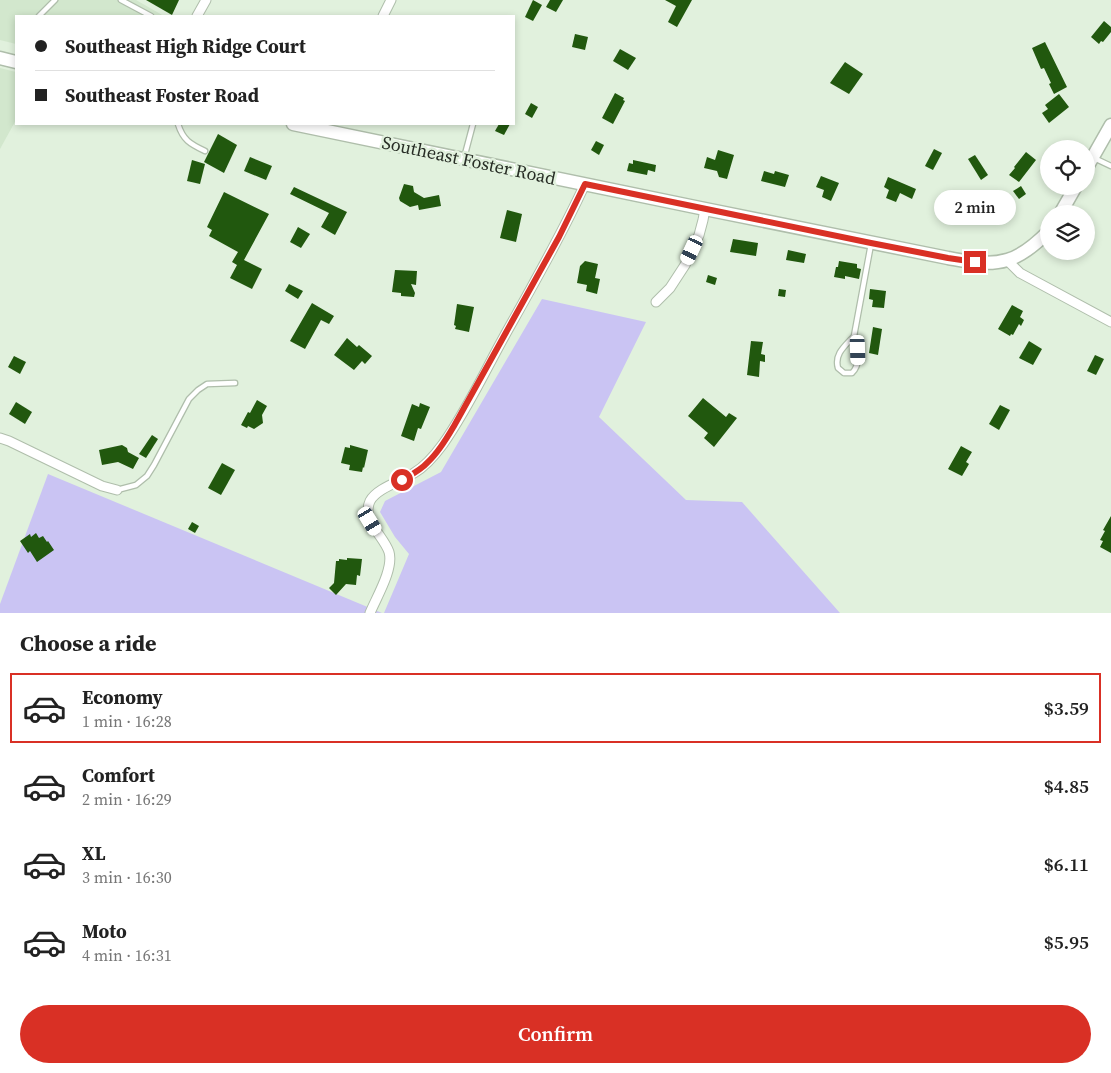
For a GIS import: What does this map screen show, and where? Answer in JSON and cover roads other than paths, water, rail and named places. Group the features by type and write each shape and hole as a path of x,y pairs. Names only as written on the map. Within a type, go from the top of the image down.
{"main road":[{"path":"0,58 15,62"},
{"name":"Southeast Foster Road","path":"305,125 328,127 463,159 948,258 975,262 1007,260 1025,252 1040,240"},
{"path":"1095,153 1111,125"}],"street":[{"path":"198,15 206,0"},
{"path":"384,15 392,0"},
{"path":"370,613 386,576 389,552 370,521 369,502 374,495 416,472 428,462 442,445 466,407 556,243 585,184"},
{"path":"656,302 670,288 685,265 699,235 705,209"},
{"path":"1007,260 1020,272 1111,322"},
{"path":"0,438 102,486 117,490"}],"lane":[{"path":"40,15 55,0"},
{"path":"121,0 149,15"},
{"path":"178,125 181,134 187,142 205,151"},
{"path":"463,159 473,125"},
{"path":"1095,164 1111,166"},
{"path":"854,336 841,350 836,361 838,368 844,373 852,373 856,370 858,362 858,350 854,336 871,243"},
{"path":"117,490 136,485 148,476 189,399 198,390 207,384 235,383"}]}
